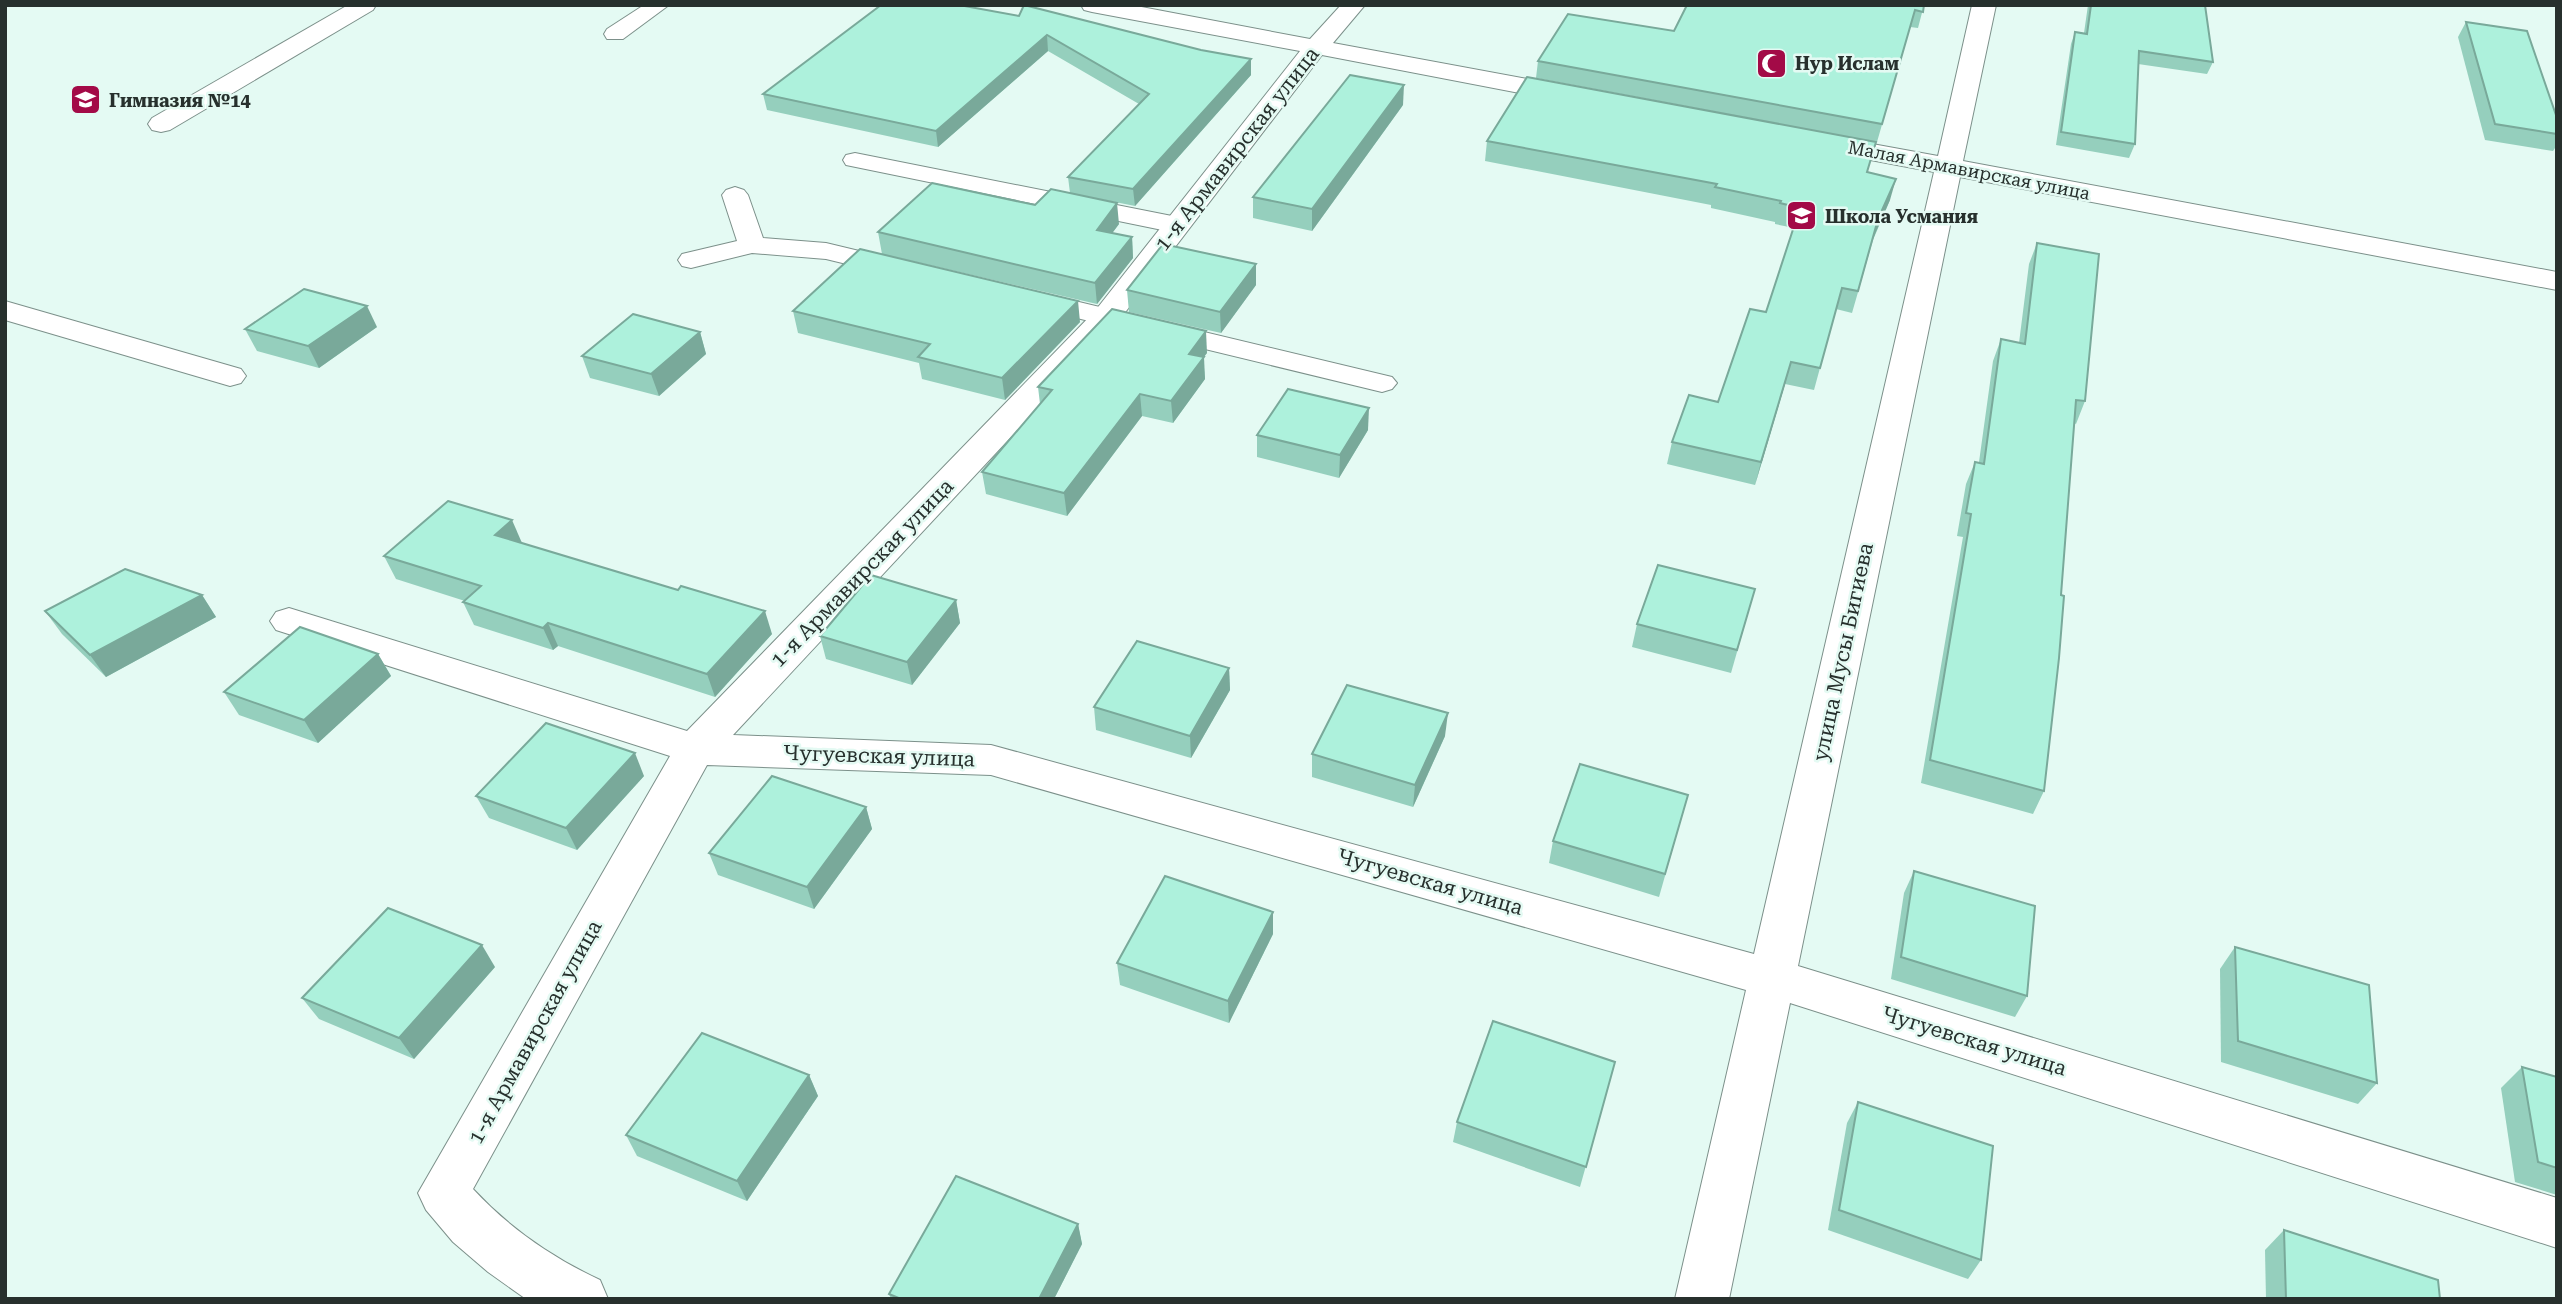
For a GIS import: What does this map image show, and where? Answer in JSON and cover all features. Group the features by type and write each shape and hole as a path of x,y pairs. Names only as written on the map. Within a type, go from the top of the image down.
{"street":[{"path":"161,124 365,5"},
{"path":"1092,5 1591,99"},
{"name":"1-я Армавирская улица","path":"581,1299 554,1287 462,1218 444,1193 695,749 1106,317 1315,47 1354,5"},
{"name":"улица Мусы Бигиева","path":"1702,1299 1984,5"},
{"name":"Малая Армавирская улица","path":"1797,138 2557,281"},
{"path":"5,310 230,376"},
{"name":"Чугуевская улица","path":"289,621 695,749 991,760 1772,978 2557,1223"}],"lane":[{"path":"614,34 659,5"},
{"path":"855,160 1177,225"},
{"path":"735,195 752,245"},
{"path":"691,260 752,245 826,251 919,273"},
{"path":"1013,295 1382,383"}],"building":[{"path":"881,5 959,5 1019,16 1024,5 1201,50 1251,59 1133,189 1068,177 1149,94 1047,35 936,131 763,94"},
{"path":"1687,5 1924,5 1923,12 1915,10 1882,124 1538,61 1568,14 1674,31"},
{"path":"2091,5 2205,5 2213,62 2139,51 2135,144 2061,132 2075,32 2087,34"},
{"path":"2466,22 2527,31 2557,118 2557,134 2495,124"},
{"path":"1350,75 1404,85 1312,209 1253,197"},
{"path":"1527,77 1876,142 1867,172 1896,179 1878,219 1858,291 1842,288 1820,368 1791,362 1761,462 1672,442 1689,395 1718,402 1750,309 1766,312 1800,208 1780,203 1781,201 1715,187 1717,184 1487,141"},
{"path":"932,183 1035,205 1051,189 1117,203 1097,230 1132,237 1095,283 878,232"},
{"path":"2037,243 2099,254 2085,401 2076,400 2061,595 2064,596 2059,658 2044,791 1930,760 1971,514 1966,513 1975,462 1984,464 2001,339 2025,344"},
{"path":"1163,244 1256,264 1220,312 1127,290"},
{"path":"860,249 1078,301 1002,378 918,357 930,344 793,311"},
{"path":"304,289 367,306 308,346 245,329"},
{"path":"1112,309 1206,331 1189,354 1204,357 1171,401 1140,394 1064,493 982,472 1052,390 1038,387"},
{"path":"633,314 700,332 651,374 582,356"},
{"path":"1288,389 1369,408 1340,455 1257,435"},
{"path":"448,501 512,520 495,535 678,590 681,586 765,611 707,674 548,623 543,628 463,602 481,586 384,556"},
{"path":"1658,565 1755,589 1737,650 1637,624"},
{"path":"125,569 202,595 90,655 45,611"},
{"path":"871,575 956,600 907,662 820,636"},
{"path":"300,627 378,654 304,720 224,692"},
{"path":"1137,641 1229,668 1190,736 1094,707"},
{"path":"1347,685 1448,713 1415,785 1312,754"},
{"path":"546,723 635,753 566,828 476,796"},
{"path":"1580,764 1688,795 1665,874 1553,841"},
{"path":"772,776 866,807 807,887 709,853"},
{"path":"1914,871 2035,906 2027,996 1901,957"},
{"path":"1165,876 1273,912 1228,1001 1117,963"},
{"path":"388,908 482,945 399,1038 302,998"},
{"path":"2235,947 2369,985 2377,1083 2238,1041"},
{"path":"1493,1021 1615,1062 1586,1167 1457,1122"},
{"path":"702,1033 809,1075 737,1181 626,1135"},
{"path":"2522,1067 2557,1077 2557,1168 2538,1162"},
{"path":"1858,1102 1993,1146 1981,1260 1839,1210"},
{"path":"956,1176 1078,1224 1039,1299 901,1299 889,1294"},
{"path":"2284,1230 2438,1280 2440,1299 2286,1299"}],"place":[{"name":"Нур Ислам","path":"1772,63"},
{"name":"Гимназия №14","path":"86,100"},
{"name":"Школа Усмания","path":"1802,216"}]}
